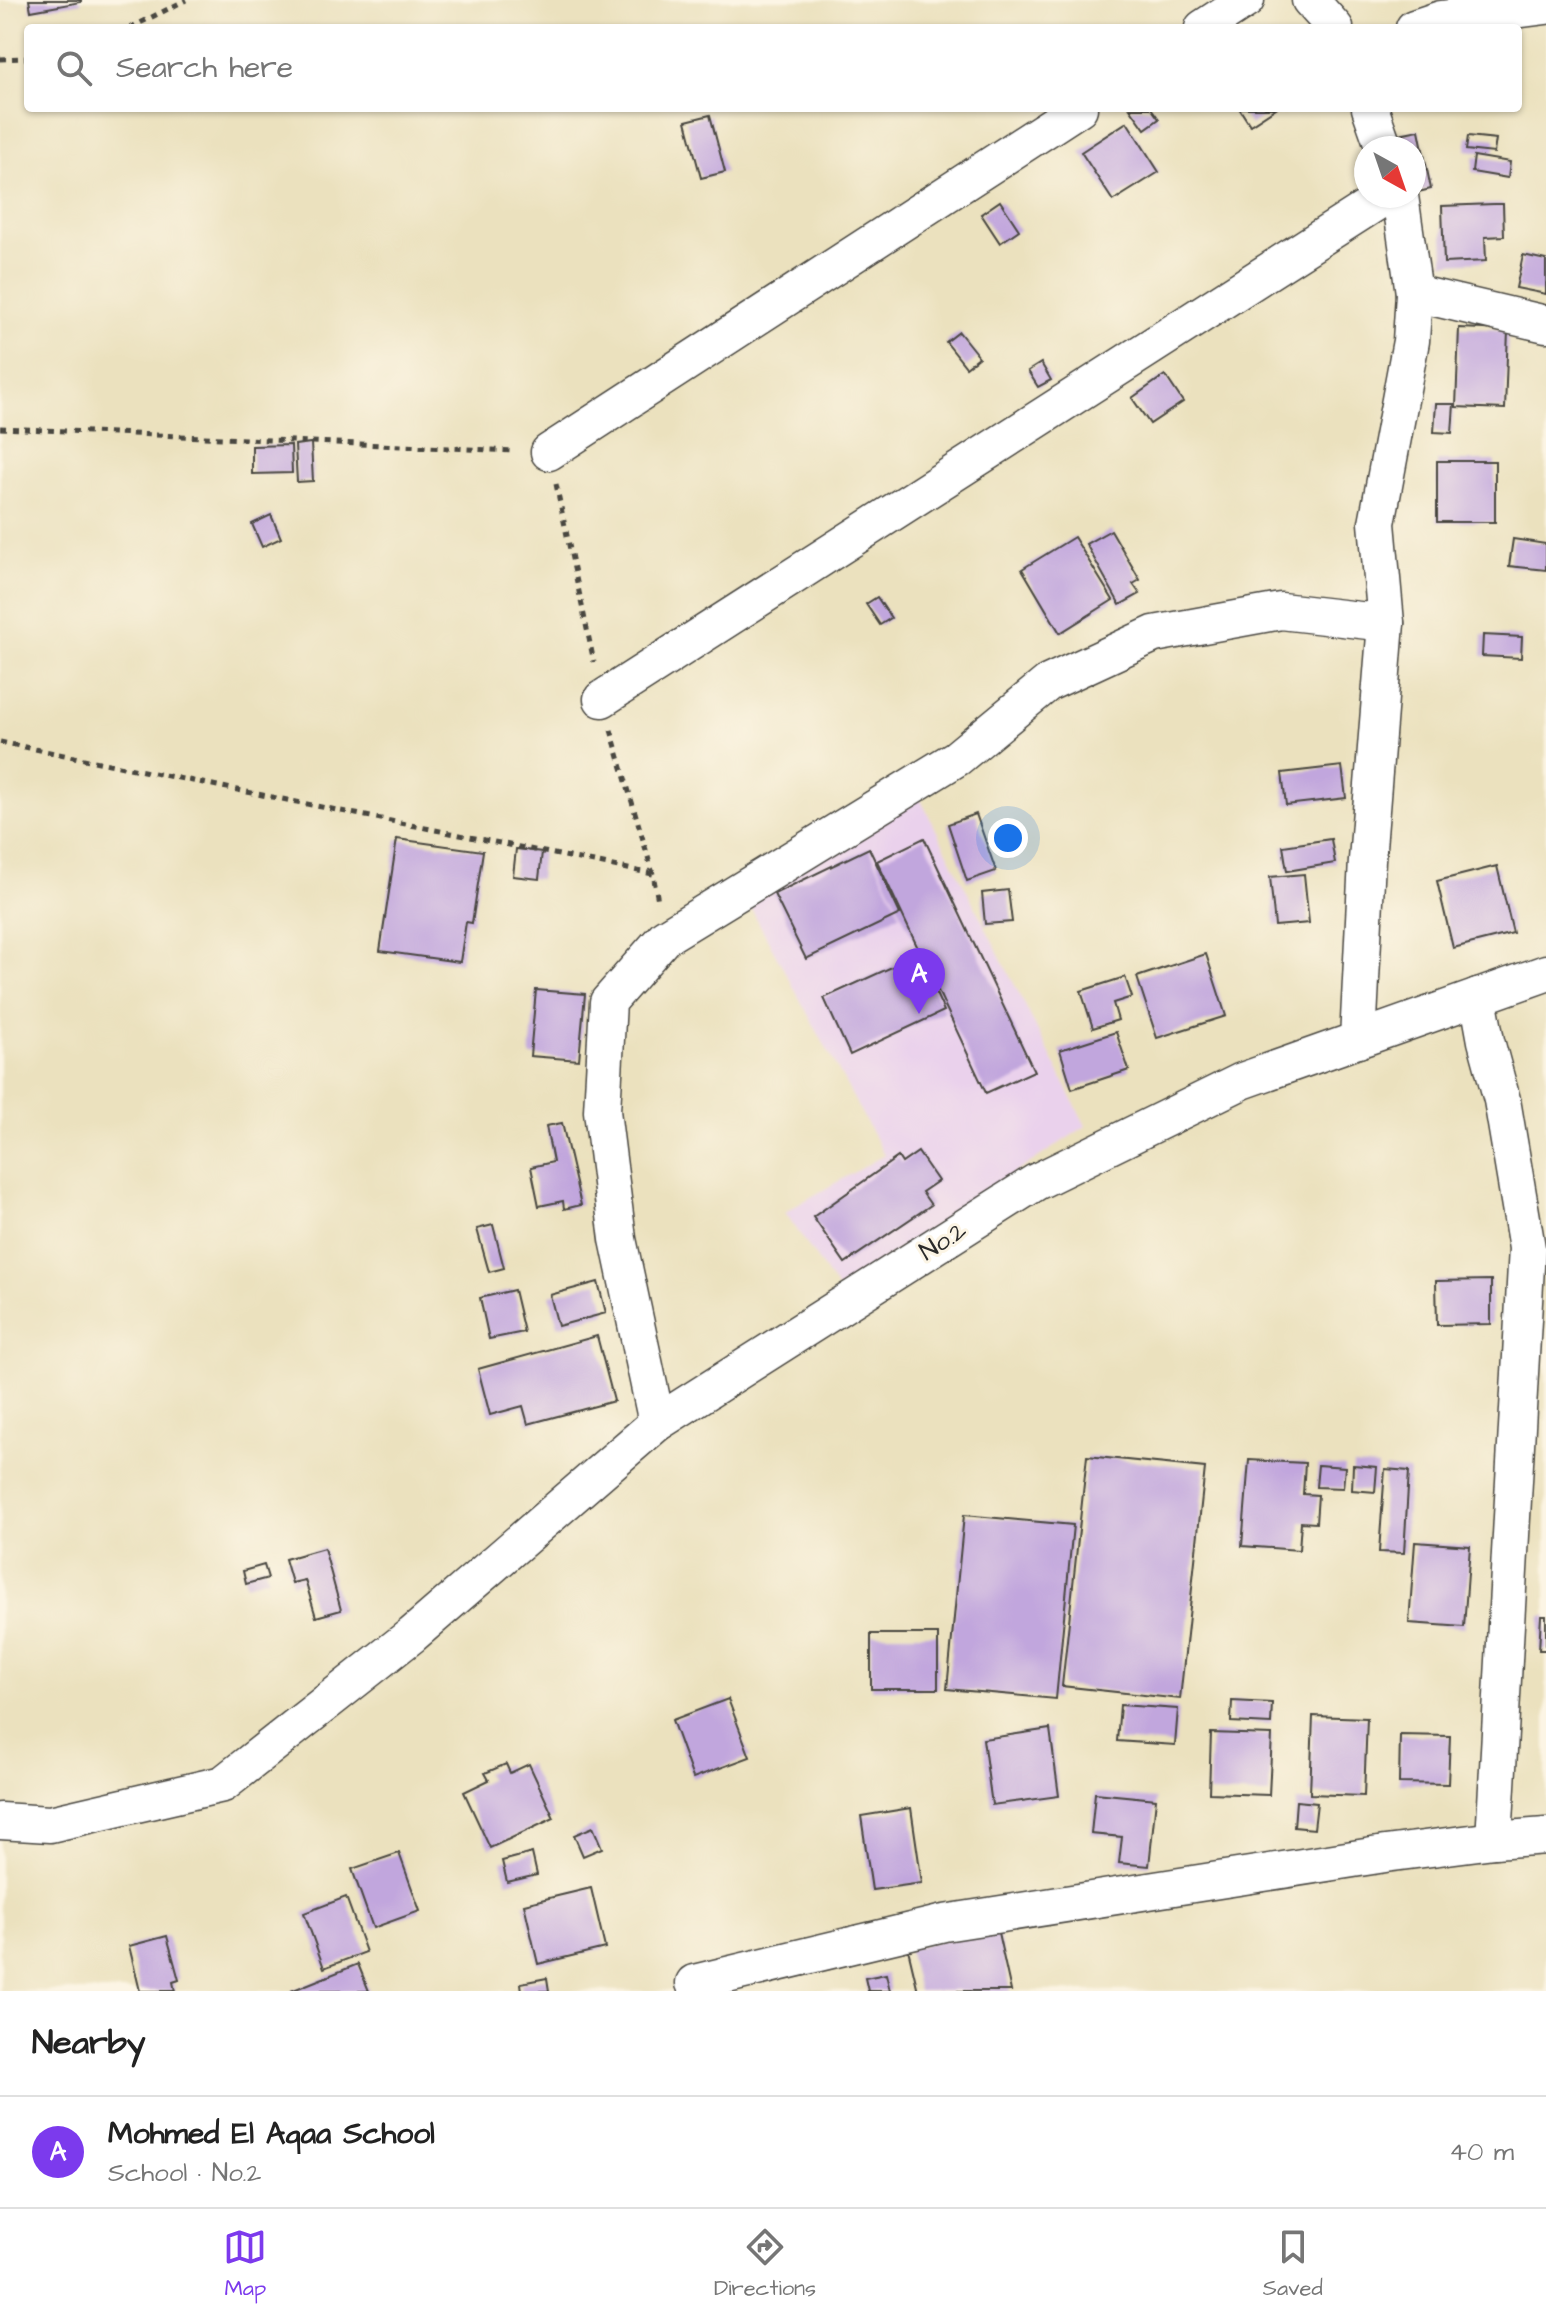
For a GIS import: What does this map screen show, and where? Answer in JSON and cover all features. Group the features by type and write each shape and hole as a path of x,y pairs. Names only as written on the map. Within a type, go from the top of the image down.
{"street":[{"path":"1209,24 1246,0"},
{"path":"1310,0 1331,24"},
{"path":"1426,24 1441,19 1546,6"},
{"path":"549,452 1073,112"},
{"path":"1371,112 1380,136"},
{"path":"602,699 1367,208"},
{"path":"1358,1040 1367,860 1386,623 1377,523 1411,341 1414,293 1402,208"},
{"path":"1414,293 1546,324"},
{"path":"657,1423 618,1239 602,1111 608,1002 665,937 957,758 1048,683 1154,634 1281,611 1386,623"},
{"name":"No.2","path":"0,1821 50,1824 223,1784 412,1635 657,1423 1036,1182 1242,1081 1546,973"},
{"path":"1478,997 1507,1126 1527,1248 1494,1840"},
{"path":"698,1991 694,1983 944,1923 1385,1854 1546,1836"}],"path":[{"path":"138,24 186,0"},
{"path":"0,59 24,58"},
{"path":"0,428 549,452 602,699 653,874 665,937"},
{"path":"0,742 653,874"}],"shaded area":[{"path":"920,798 1086,1126 838,1290 785,1212 884,1155 747,901"}],"building":[{"path":"29,0 81,0 81,2 31,11"},
{"path":"1133,112 1154,112 1159,119 1145,129"},
{"path":"1242,112 1270,112 1250,125"},
{"path":"710,115 725,172 701,178 686,121"},
{"path":"1127,122 1159,172 1113,201 1081,152"},
{"path":"1419,130 1420,136 1399,136"},
{"path":"1468,136 1496,139 1494,153 1466,150"},
{"path":"1474,156 1510,162 1508,178 1472,172"},
{"path":"1426,164 1431,189 1426,190"},
{"path":"1000,201 1019,230 1000,243 981,214"},
{"path":"1503,204 1504,236 1485,237 1486,261 1444,263 1442,206"},
{"path":"1523,255 1546,260 1546,294 1516,288"},
{"path":"1459,328 1508,330 1505,409 1456,407"},
{"path":"959,332 979,357 966,367 946,342"},
{"path":"1041,363 1051,380 1038,387 1028,371"},
{"path":"1165,375 1183,402 1150,424 1132,398"},
{"path":"1436,404 1454,404 1452,433 1434,432"},
{"path":"311,443 313,481 297,482 295,445"},
{"path":"291,445 292,473 252,474 252,446"},
{"path":"1437,461 1495,461 1495,522 1437,522"},
{"path":"271,515 281,538 262,547 252,524"},
{"path":"1111,530 1140,580 1133,584 1140,594 1120,605 1086,544"},
{"path":"1074,537 1113,600 1060,633 1022,569"},
{"path":"1513,539 1546,544 1546,570 1509,566"},
{"path":"877,597 891,618 880,625 866,604"},
{"path":"1483,635 1522,637 1521,658 1482,656"},
{"path":"1342,766 1346,798 1286,805 1282,773"},
{"path":"976,814 996,871 967,881 948,824"},
{"path":"924,838 1034,1071 986,1093 877,861"},
{"path":"397,839 483,851 472,923 466,922 460,962 380,951"},
{"path":"1331,839 1335,863 1287,871 1283,846"},
{"path":"869,848 900,914 806,959 774,894"},
{"path":"516,849 542,852 539,879 513,876"},
{"path":"1497,866 1513,933 1453,948 1437,881"},
{"path":"1304,874 1309,923 1275,926 1270,877"},
{"path":"1008,890 1012,922 985,924 982,893"},
{"path":"1206,954 1226,1016 1157,1038 1137,977"},
{"path":"918,955 944,1011 850,1055 824,998"},
{"path":"1125,977 1132,997 1113,1003 1118,1020 1093,1028 1081,991"},
{"path":"536,990 585,994 579,1060 530,1056"},
{"path":"1116,1032 1129,1070 1072,1089 1060,1050"},
{"path":"562,1123 581,1205 564,1209 563,1201 539,1206 531,1167 553,1162 546,1126"},
{"path":"918,1152 938,1181 922,1192 931,1205 845,1263 813,1217 898,1157 902,1163"},
{"path":"493,1225 504,1268 489,1272 477,1229"},
{"path":"1491,1280 1491,1324 1437,1325 1436,1281"},
{"path":"598,1282 606,1313 558,1326 550,1295"},
{"path":"514,1290 524,1332 489,1339 480,1298"},
{"path":"597,1336 614,1401 528,1424 523,1406 490,1415 478,1369"},
{"path":"1087,1456 1205,1468 1180,1699 1062,1686"},
{"path":"1249,1460 1305,1463 1303,1494 1318,1495 1316,1523 1301,1522 1299,1550 1242,1546"},
{"path":"1318,1465 1345,1467 1343,1488 1316,1487"},
{"path":"1353,1465 1377,1467 1375,1492 1352,1490"},
{"path":"1385,1469 1409,1471 1404,1553 1379,1552"},
{"path":"964,1515 1073,1525 1056,1699 947,1689"},
{"path":"1415,1542 1470,1546 1464,1627 1409,1623"},
{"path":"324,1548 341,1610 316,1617 305,1580 292,1583 285,1559"},
{"path":"264,1565 268,1578 246,1584 243,1571"},
{"path":"1541,1616 1546,1616 1546,1650 1539,1650"},
{"path":"871,1634 938,1634 938,1689 871,1689"},
{"path":"728,1699 750,1757 693,1778 672,1720"},
{"path":"1232,1701 1272,1703 1271,1724 1231,1722"},
{"path":"1120,1705 1178,1709 1175,1745 1117,1741"},
{"path":"1313,1716 1367,1718 1364,1796 1310,1794"},
{"path":"1050,1729 1059,1796 992,1805 983,1739"},
{"path":"1211,1733 1272,1735 1269,1795 1209,1793"},
{"path":"1400,1735 1450,1736 1448,1784 1399,1783"},
{"path":"506,1764 510,1773 529,1764 554,1818 490,1848 464,1792 489,1780 485,1773"},
{"path":"1095,1793 1156,1799 1149,1866 1119,1863 1122,1837 1091,1834"},
{"path":"1296,1801 1317,1803 1314,1829 1294,1827"},
{"path":"911,1808 922,1883 872,1890 861,1816"},
{"path":"593,1827 602,1848 583,1856 574,1835"},
{"path":"399,1853 420,1911 373,1928 352,1869"},
{"path":"532,1853 537,1875 507,1882 502,1861"},
{"path":"591,1888 605,1948 538,1964 524,1904"},
{"path":"346,1897 366,1952 324,1968 304,1913"},
{"path":"997,1928 1011,1991 918,1991 908,1949"},
{"path":"167,1936 179,1980 173,1982 175,1991 140,1991 129,1946"},
{"path":"358,1964 369,1991 291,1991"},
{"path":"886,1974 890,1991 868,1991 865,1978"},
{"path":"547,1978 549,1991 522,1991 521,1983"}],"place":[{"name":"Mohmed El Aqaa School","path":"919,1014"}]}
